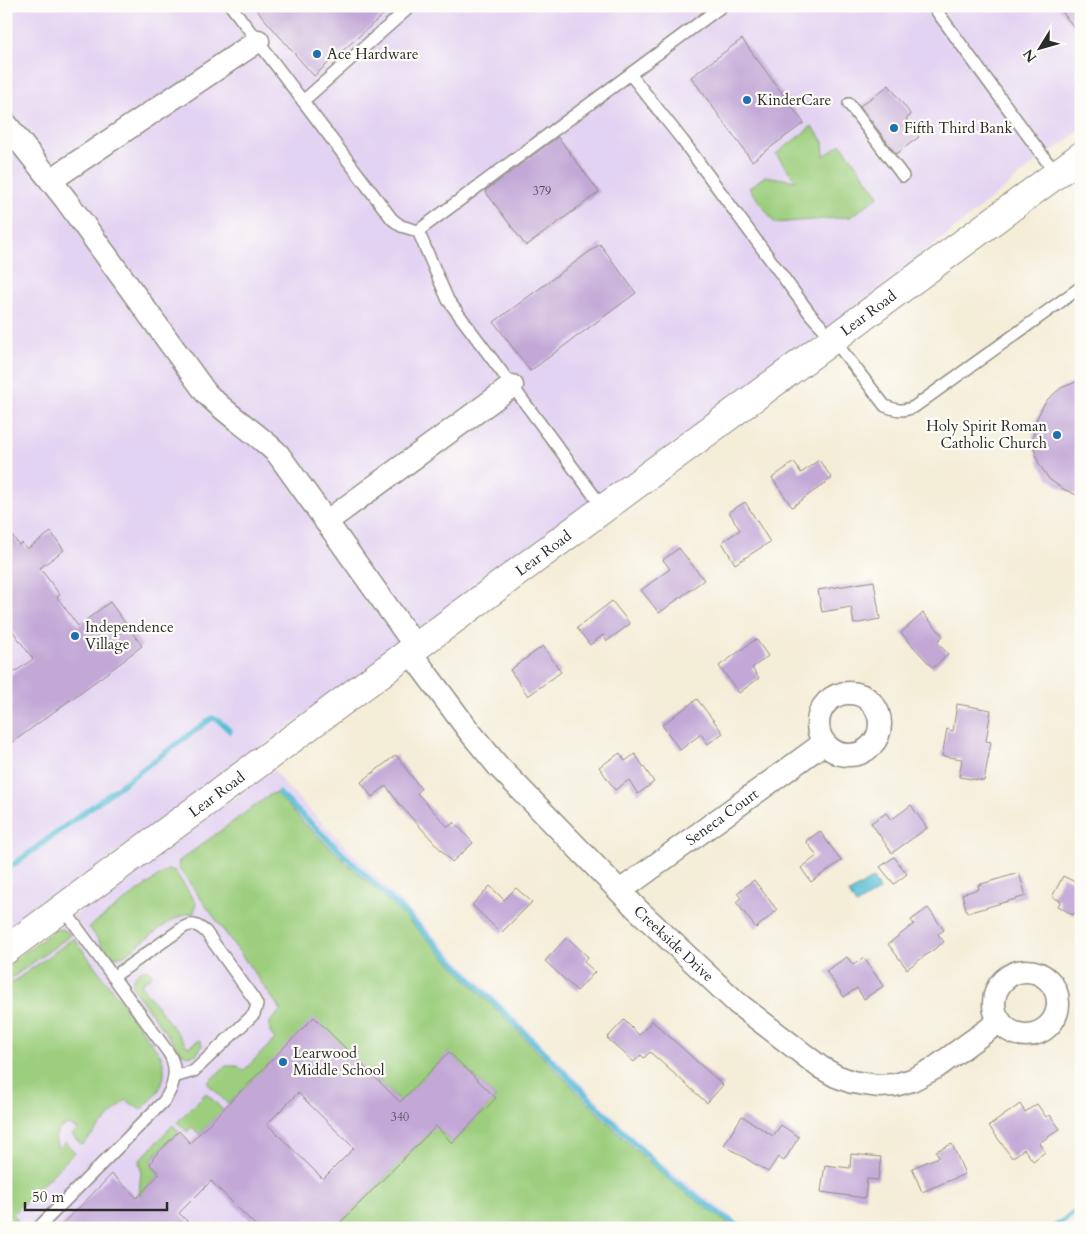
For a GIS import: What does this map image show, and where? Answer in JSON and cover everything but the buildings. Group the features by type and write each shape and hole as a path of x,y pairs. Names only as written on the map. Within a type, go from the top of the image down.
{"street":[{"path":"51,180 258,41"},
{"name":"Creekside Drive","path":"6,124 51,180 206,393 220,407 262,438 278,454 469,731 498,766 659,931 737,1002 820,1067 852,1082 878,1086 895,1085 912,1080 935,1068 1000,1021"},
{"name":"Lear Road","path":"6,950 833,339 1073,165"},
{"path":"326,522 512,386"},
{"name":"Seneca Court","path":"620,891 824,743"}],"lane":[{"path":"231,6 392,219 401,226 418,231"},
{"path":"303,101 411,6"},
{"path":"418,231 722,6"},
{"path":"933,6 1073,165"},
{"path":"630,74 683,141 811,315 833,339 885,406 905,411 914,408 1081,287"},
{"path":"849,104 902,176"},
{"path":"418,231 448,300 604,509"},
{"path":"38,1228 164,1101 172,1088 174,1077 171,1056 63,908"},
{"path":"114,977 184,927 192,924 206,932 254,999 257,1005 254,1014 194,1071 174,1077"}],"shaded area":[{"path":"6,6 1081,6 1081,130 1033,165 844,318 6,934"},
{"name":"Learwood Middle School","path":"273,769 285,785 655,1158 746,1228 6,1228 6,966"}],"green space":[{"path":"812,126 823,141 824,156 841,144 879,196 850,217 775,223 749,188 765,176 796,181 776,154"},
{"path":"276,793 305,824 404,916 624,1139 670,1181 734,1228 335,1228 429,1133 434,1124 452,1143 496,1098 449,1052 405,1097 402,1103 314,1018 228,1104 207,1083 226,1066 238,1066 243,1071 275,1039 270,1033 270,1022 281,1010 178,867 179,861 271,794"},
{"path":"167,870 174,870 196,903 194,913 186,914 168,923 124,955 110,956 89,927"},
{"path":"59,929 71,935 6,982 6,966"},
{"path":"74,938 161,1056 164,1073 163,1080 153,1098 141,1110 126,1100 82,1145 72,1135 78,1129 68,1125 58,1131 56,1141 59,1148 65,1142 75,1152 13,1214 23,1228 6,1228 6,987"},
{"path":"146,969 150,970 152,976 140,984 188,1047 199,1040 201,1041 202,1046 197,1054 188,1056 180,1052 134,990 134,976"},
{"path":"206,1093 223,1110 199,1134 192,1127 187,1132 177,1122"},
{"path":"173,1125 179,1131 152,1158 153,1160 150,1164 159,1174 139,1196 141,1170 139,1161"}],"water":[{"path":"873,878 880,890 856,905 849,893"}],"waterway":[{"path":"6,870 212,718 218,720 230,731"},
{"path":"279,793 406,914 671,1178 742,1228"},
{"path":"1053,1228 1081,1208"}],"place":[{"name":"Ace Hardware","path":"317,54"},
{"name":"KinderCare","path":"747,100"},
{"name":"Fifth Third Bank","path":"894,128"},
{"name":"Holy Spirit Roman Catholic Church","path":"1057,435"},
{"name":"Independence Village","path":"75,636"},
{"name":"Learwood Middle School","path":"283,1062"}]}
